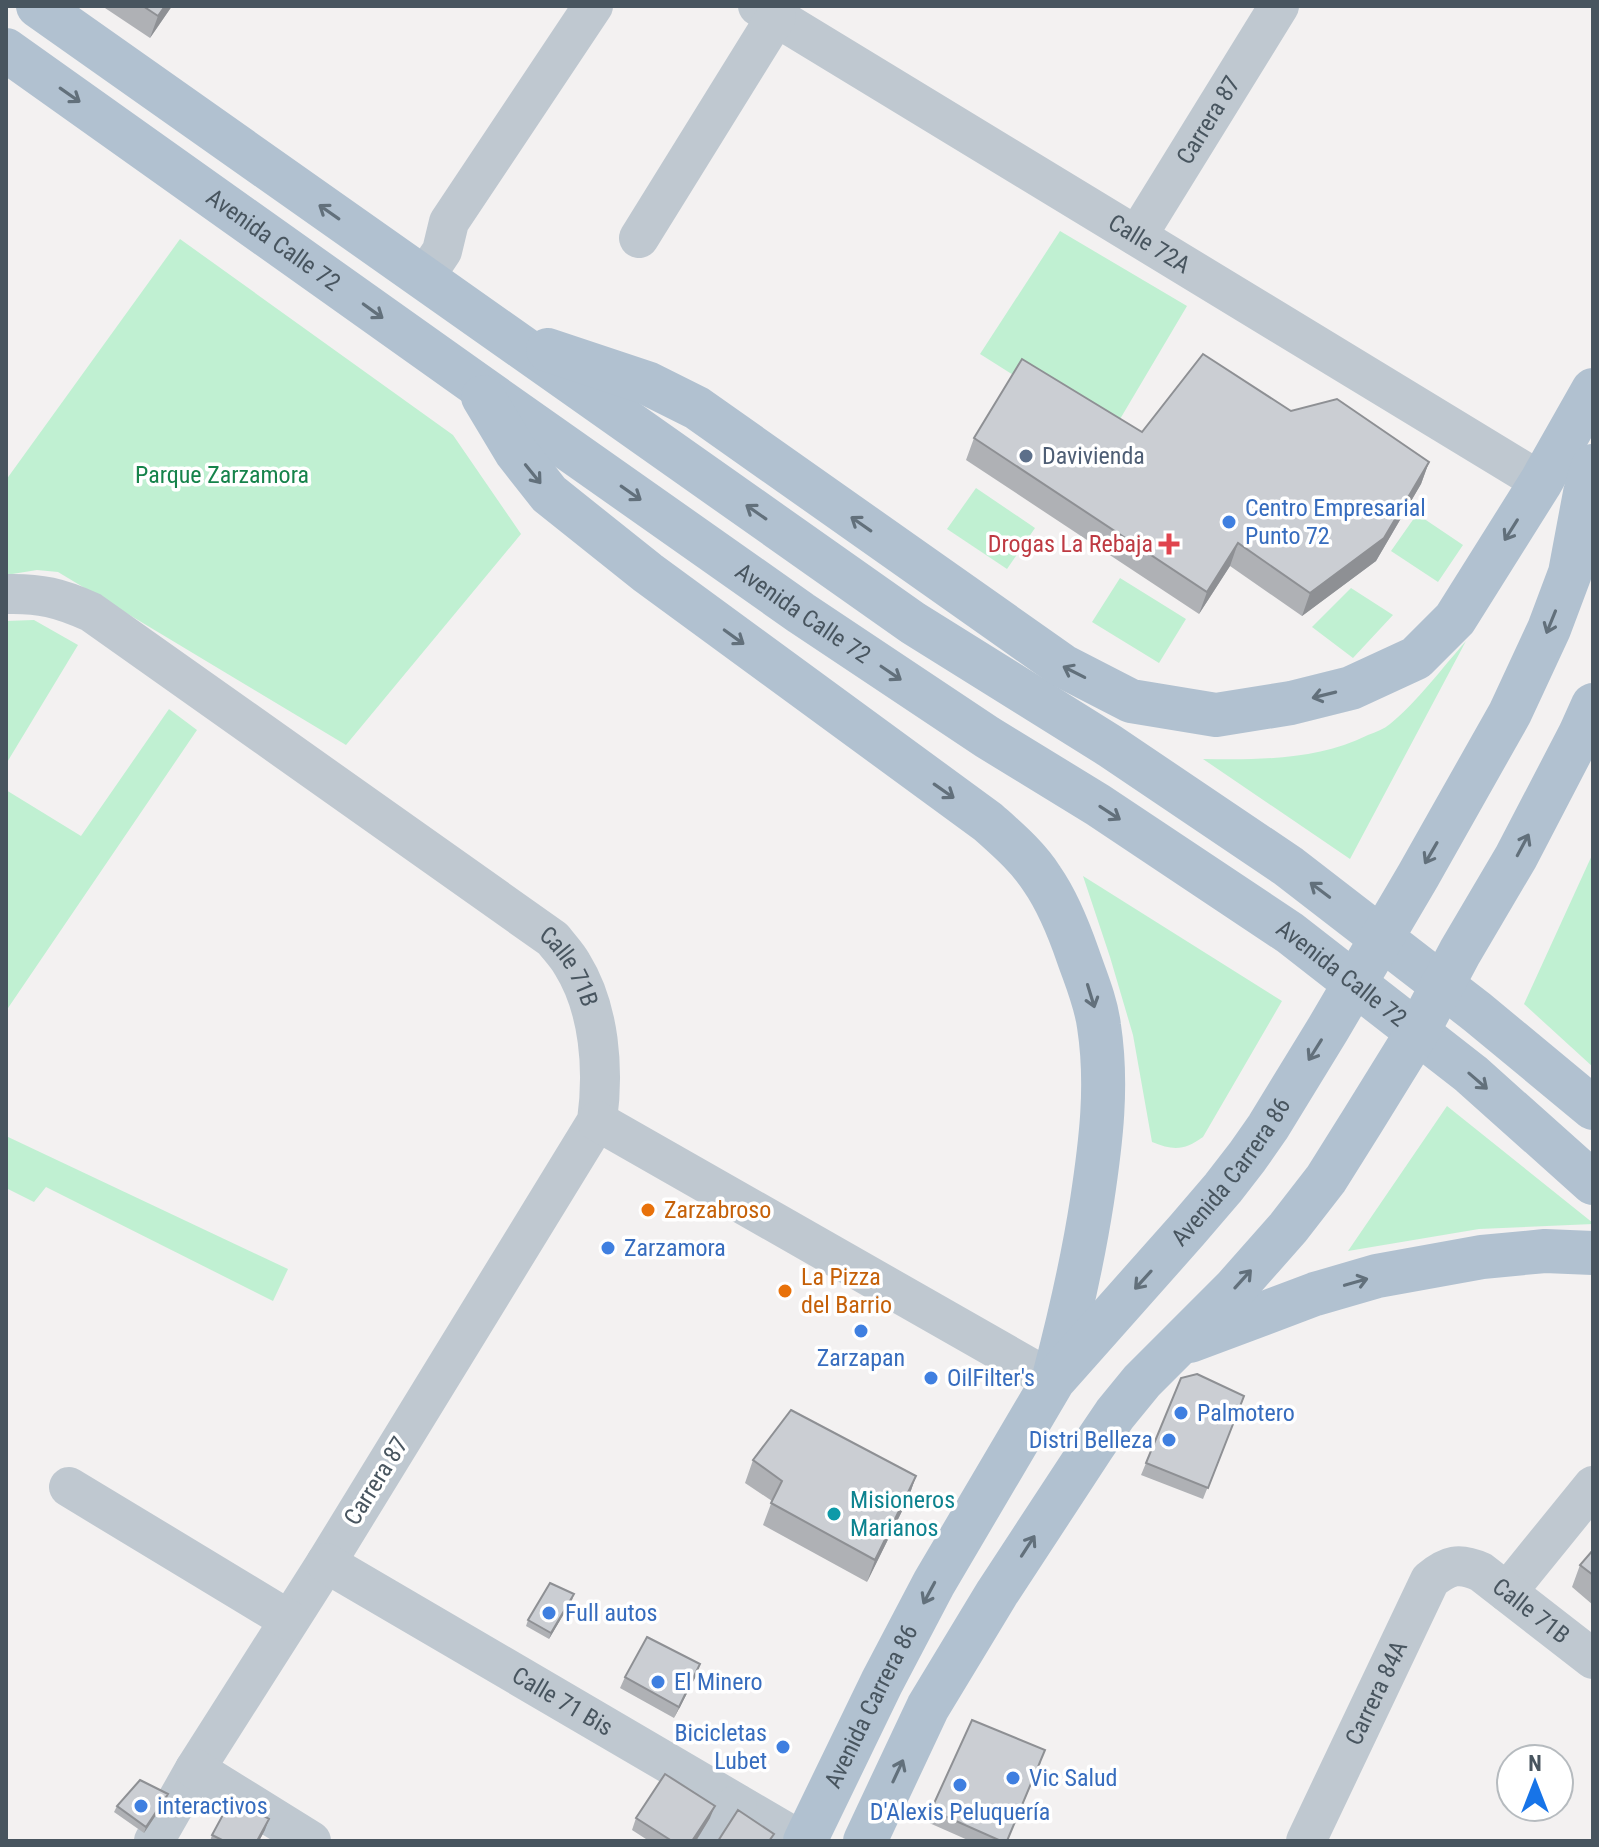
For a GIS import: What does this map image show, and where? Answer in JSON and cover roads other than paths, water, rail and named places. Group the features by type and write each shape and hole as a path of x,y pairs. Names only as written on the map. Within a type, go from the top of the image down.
{"main road":[{"path":"38,6 913,623 1110,746 1288,866 1383,937 1593,1108"},
{"name":"Avenida Calle 72","path":"6,50 814,622 1290,933 1471,1074 1593,1183"},
{"path":"508,337 647,383 697,408 1063,666 1131,701 1216,715 1291,703 1351,688 1416,658 1455,619 1541,482 1593,390"},
{"path":"476,384 516,452 549,494 648,573 988,822 1017,848 1043,880 1069,931 1099,1022 1104,1106 1084,1252 1053,1381"},
{"name":"Avenida Carrera 86","path":"803,1841 934,1583 1053,1381 1231,1178 1268,1127 1356,984 1510,713 1549,629 1570,573 1593,466"},
{"path":"865,1841 928,1707 997,1593 1115,1414 1142,1381 1235,1288 1326,1179 1444,986 1460,952 1516,857 1593,705"},
{"path":"1177,1346 1315,1294 1377,1276 1482,1257 1545,1251 1593,1253"}],"street":[{"path":"424,278 442,251 449,222 593,6"},
{"name":"Carrera 87","path":"1137,236 1279,6"},
{"path":"639,238 767,12"},
{"name":"Calle 72A","path":"767,12 1049,202 1137,236 1541,482"},
{"name":"Calle 71B","path":"6,594 46,595 91,612 553,939 572,964 588,999 600,1062 601,1095 597,1121"},
{"path":"597,1121 1053,1381"},
{"name":"Carrera 87","path":"154,1841 195,1769 326,1563 475,1354 597,1121"},
{"path":"1507,1592 1593,1486"},
{"path":"69,1487 289,1620"},
{"name":"Calle 71 Bis","path":"326,1563 803,1841"},
{"name":"Calle 71B","path":"1466,1565 1481,1572 1593,1659"},
{"name":"Carrera 84A","path":"1306,1841 1430,1580 1444,1568 1466,1565"},
{"path":"195,1769 311,1841"},
{"path":"714,1841 737,1804"}],"place":[{"name":"Davivienda","path":"1026,456"},
{"name":"Centro Empresarial Punto 72","path":"1229,522"},
{"name":"Drogas La Rebaja","path":"1169,544"},
{"name":"Zarzabroso","path":"648,1210"},
{"name":"Zarzamora","path":"608,1248"},
{"name":"La Pizza del Barrio","path":"785,1291"},
{"name":"Zarzapan","path":"861,1331"},
{"name":"OilFilter's","path":"931,1378"},
{"name":"Palmotero","path":"1181,1413"},
{"name":"Distri Belleza","path":"1169,1440"},
{"name":"Misioneros Marianos","path":"834,1514"},
{"name":"Full autos","path":"549,1613"},
{"name":"El Minero","path":"658,1682"},
{"name":"Bicicletas Lubet","path":"783,1747"},
{"name":"Vic Salud","path":"1013,1778"},
{"name":"D'Alexis Peluquería","path":"960,1785"},
{"name":"interactivos","path":"141,1806"}],"park label":[{"name":"Parque Zarzamora","path":"222,475"}]}
